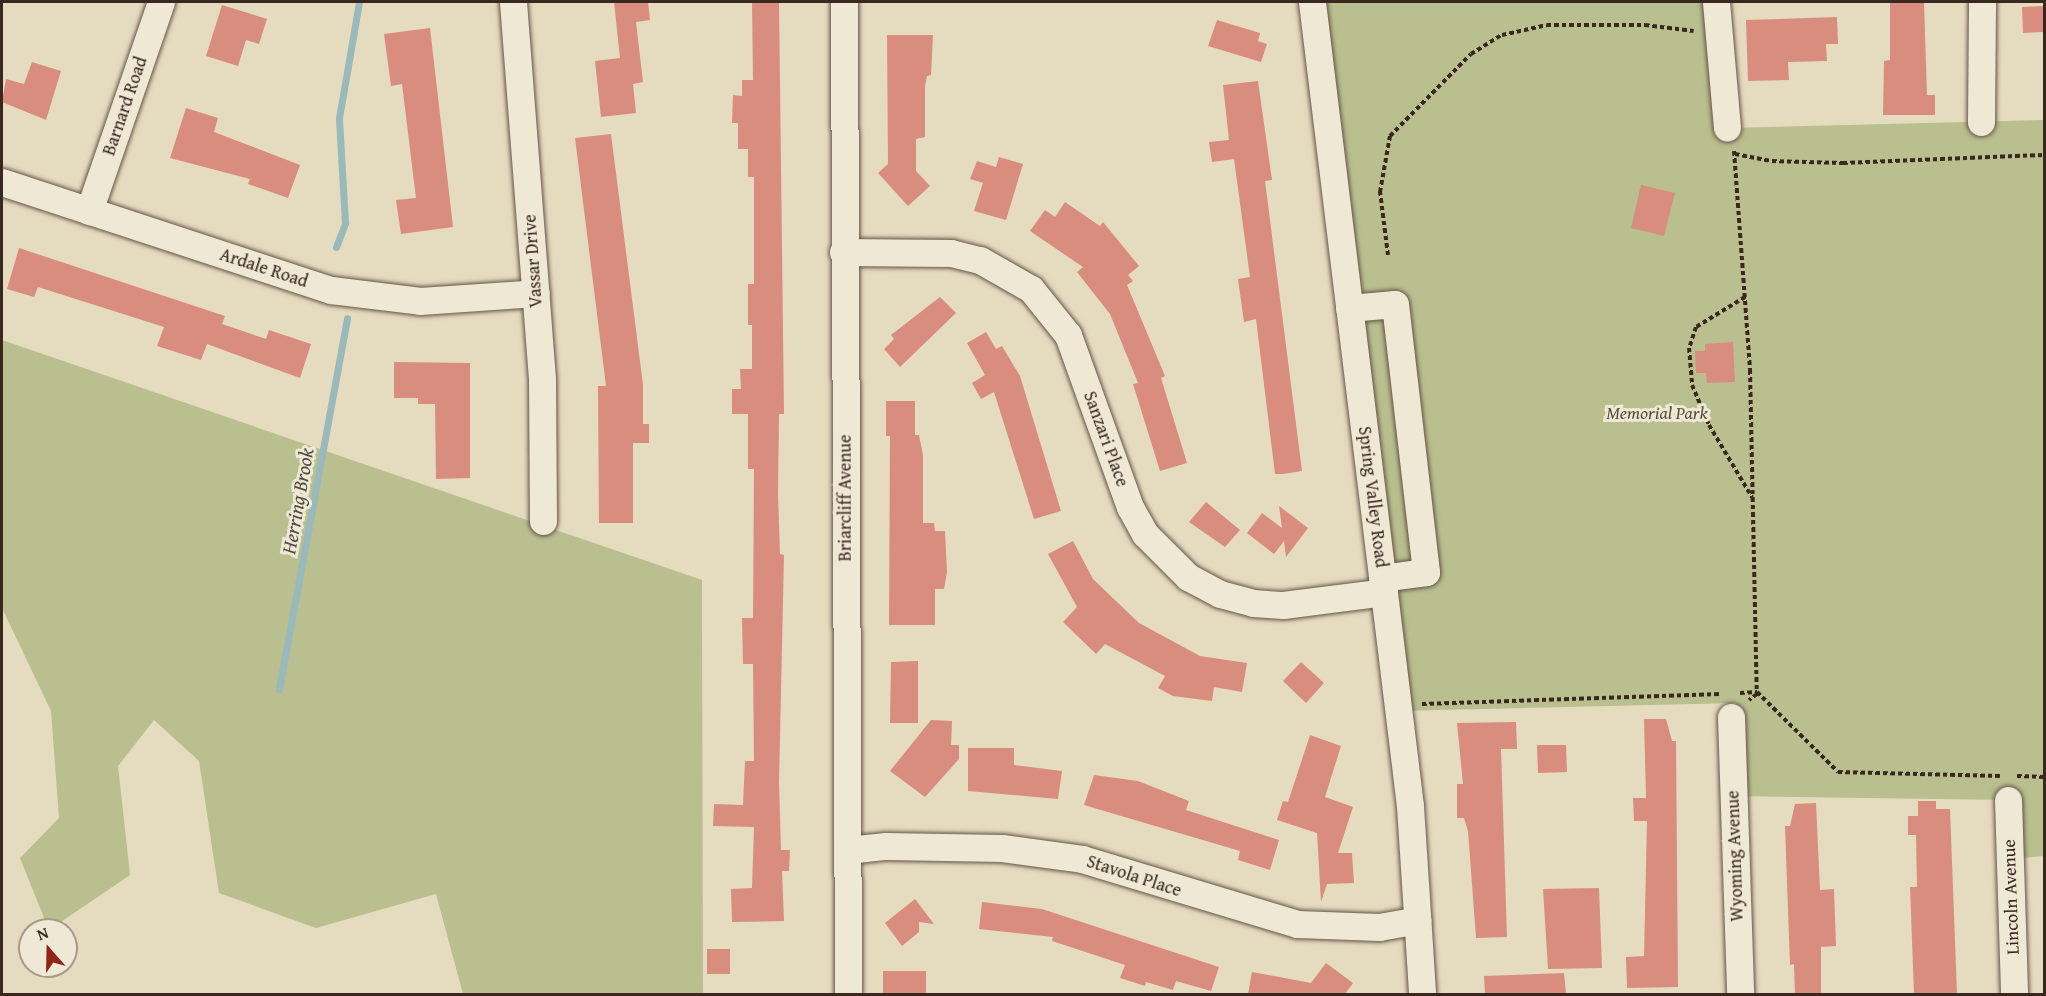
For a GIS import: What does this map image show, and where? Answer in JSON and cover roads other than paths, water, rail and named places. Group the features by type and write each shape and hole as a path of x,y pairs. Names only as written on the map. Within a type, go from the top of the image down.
{"street":[{"name":"Barnard Road","path":"89,211 161,2"},
{"name":"Vassar Drive","path":"513,2 536,292 543,520"},
{"name":"Briarcliff Avenue","path":"844,2 843,252 848,994"},
{"name":"Spring Valley Road","path":"1312,2 1398,704 1422,994"},
{"path":"1716,2 1727,128"},
{"path":"1981,122 1982,2"},
{"name":"Ardale Road","path":"2,182 323,288 378,299 420,301 536,292"},
{"name":"Sanzari Place","path":"843,252 951,253 980,260 1031,289 1068,335 1140,525 1164,558 1188,577 1220,594 1253,603 1283,605 1383,585 1426,572 1395,304 1349,308"},
{"name":"Wyoming Avenue","path":"1731,717 1740,994"},
{"name":"Lincoln Avenue","path":"2008,800 2014,994"},
{"name":"Stavola Place","path":"847,850 886,846 1002,848 1082,859 1297,924 1357,927 1417,920"}],"waterway":[{"name":"Herring Brook","path":"336,247 345,223 339,118 359,2"},
{"name":"Herring Brook","path":"279,689 347,318"}],"park label":[{"name":"Memorial Park","path":"1657,413"}]}
